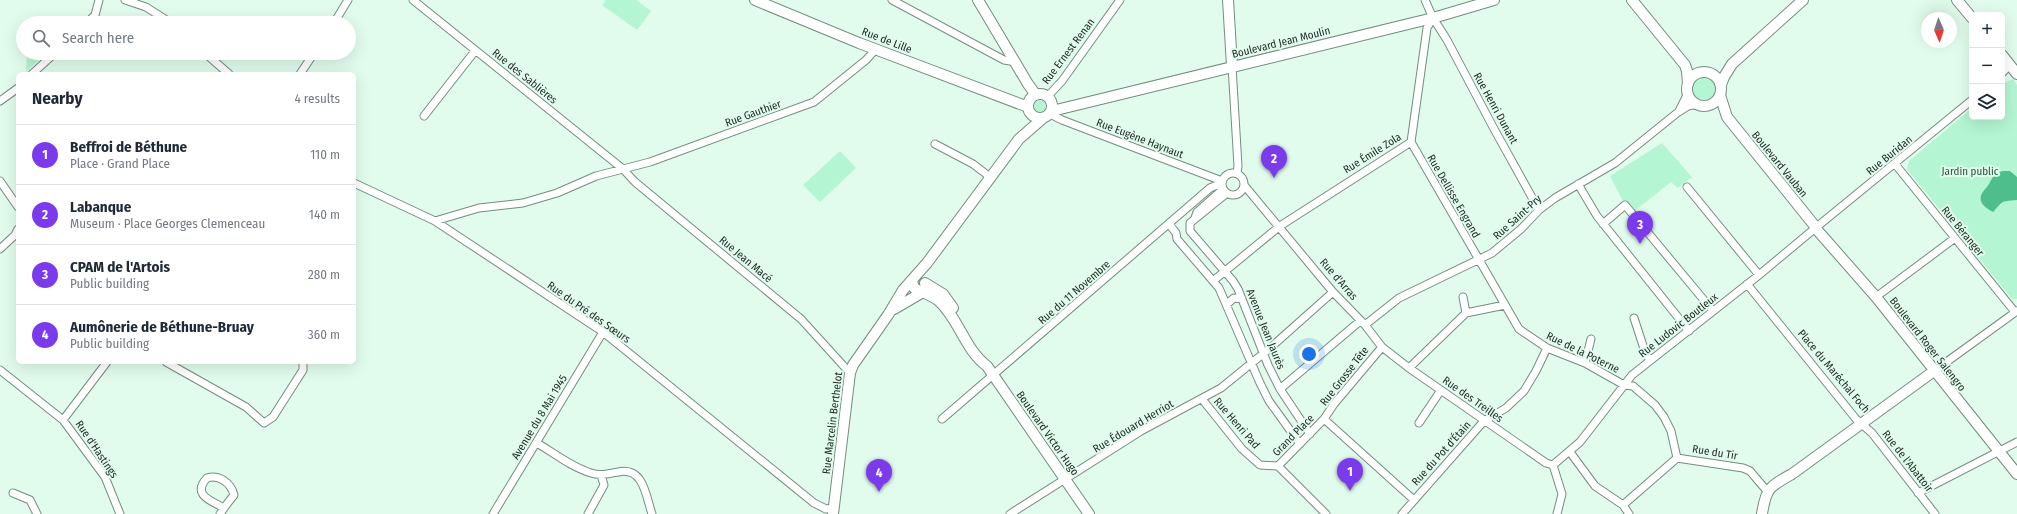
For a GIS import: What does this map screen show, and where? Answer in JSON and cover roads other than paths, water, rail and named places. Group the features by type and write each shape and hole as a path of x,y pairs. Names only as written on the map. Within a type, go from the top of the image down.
{"main road":[{"name":"Rue de Lille","path":"755,0 876,49 1011,100 1031,102 1049,98"},
{"path":"978,0 1017,62 1028,84 1031,102 1036,118 1048,115 1049,98"},
{"path":"1228,0 1232,66"},
{"name":"Boulevard Jean Moulin","path":"1048,115 1073,106 1433,18 1494,0"},
{"path":"1632,0 1685,65 1687,71 1688,89 1692,99 1702,104 1714,102 1724,77 1732,64"},
{"path":"1685,65 1700,72 1710,73 1720,71 1732,64 1803,0"},
{"path":"1957,0 1969,14"},
{"path":"2005,59 2017,74"},
{"path":"1688,89 1692,77 1700,72"},
{"path":"1710,73 1715,76 1720,90"},
{"name":"Boulevard Vauban","path":"1720,90 1727,117"},
{"name":"Boulevard Jean Moulin","path":"1049,98 1073,106"},
{"path":"1027,131 1031,102"},
{"name":"Boulevard Vauban","path":"1702,104 1718,109 1727,117 1816,228"},
{"name":"Rue Marcelin Berthelot","path":"833,511 850,372 857,357 889,314 903,290 918,284 927,263 990,177 1027,131 1048,115"},
{"name":"Boulevard Roger Salengro","path":"1816,228 1876,297 2017,474"},
{"path":"889,314 918,284"},
{"name":"Boulevard Victor Hugo","path":"918,284 940,302 952,318 980,361 987,366 994,375 1089,514"},
{"name":"Place du Maréchal Foch","path":"1861,423 1934,371"},
{"path":"1762,514 1767,491 1775,483 1792,474 1861,423"}],"street":[{"path":"94,16 98,0"},
{"path":"125,0 146,7 160,16"},
{"path":"338,16 348,0"},
{"name":"Rue des Sablières","path":"413,0 623,169"},
{"path":"892,0 1004,60 1017,62"},
{"name":"Rue Ernest Renan","path":"1049,98 1120,0"},
{"name":"Rue Henri Dunant","path":"1425,0 1433,18 1448,40 1489,120 1539,210"},
{"name":"Rue Émile Zola","path":"1213,281 1280,226 1411,142 1427,28 1433,18"},
{"name":"Rue Gauthier","path":"435,221 479,208 523,203 557,194 596,176 650,162 814,102 866,60 876,49"},
{"path":"424,116 475,51"},
{"path":"34,72 47,60"},
{"path":"213,60 227,72"},
{"path":"301,72 309,60"},
{"path":"2005,70 2010,65"},
{"path":"1232,66 1238,166 1237,173"},
{"path":"0,101 16,89"},
{"name":"Rue Saint-Pry","path":"1677,113 1688,89"},
{"name":"Rue Buridan","path":"1816,228 1969,102"},
{"name":"Rue Saint-Pry","path":"1280,389 1362,323 1399,298 1492,253 1506,242 1539,210 1578,184 1615,163 1677,113 1688,106 1702,104"},
{"name":"Rue Eugène Haynaut","path":"1048,115 1224,187"},
{"name":"Rue Dellisse Engrand","path":"1411,142 1479,260"},
{"path":"936,144 973,164 990,177"},
{"name":"Rue Béranger","path":"1895,164 2016,312"},
{"name":"Rue Jean Macé","path":"623,169 635,182 801,319 850,372"},
{"path":"1237,173 1243,178 1244,185 1243,189 1237,194 1224,187 1228,174 1237,173"},
{"path":"0,181 16,204"},
{"name":"Rue du Pré des Sœurs","path":"356,184 435,221 603,332 814,503 833,511"},
{"path":"1578,184 1603,224 1689,331"},
{"name":"Rue d'Arras","path":"1244,185 1280,226 1333,292 1382,347"},
{"name":"Avenue Jean Jaurès","path":"1224,187 1200,217 1195,218 1190,223 1192,236 1233,281 1242,298 1280,389 1310,434"},
{"name":"Rue du 11 Novembre","path":"942,419 1210,188 1224,187"},
{"path":"1687,187 1759,275"},
{"path":"1603,224 1625,205 1713,311"},
{"path":"1169,224 1176,233 1177,239 1213,281 1227,304 1251,363 1269,401 1300,444"},
{"name":"Rue Ludovic Boutleux","path":"1553,465 1580,442 1624,385 1650,360 1689,331 1816,228"},
{"path":"0,249 16,232"},
{"path":"1876,297 1955,238"},
{"name":"Rue de la Poterne","path":"1479,260 1519,329 1546,348 1585,363 1624,385 1632,386 1655,405 1664,417 1671,431 1677,458"},
{"name":"Place du Maréchal Foch","path":"1747,284 1861,423"},
{"name":"Rue Édouard Herriot","path":"1010,514 1142,431 1221,388 1264,353 1333,292"},
{"path":"1463,297 1466,313"},
{"path":"1227,304 1234,298 1242,298"},
{"path":"1409,368 1466,313 1505,305"},
{"path":"1934,371 2016,312"},
{"path":"1634,318 1646,355 1650,360"},
{"name":"Avenue du 8 Mai 1945","path":"494,514 603,332"},
{"path":"1585,363 1592,340"},
{"name":"Rue des Treilles","path":"1382,347 1484,421 1546,463 1553,465"},
{"name":"Rue Grosse Tête","path":"1324,419 1334,404 1382,347"},
{"name":"Rue du Pot d'Étain","path":"1414,500 1484,421 1506,408 1524,391 1536,371 1546,348"},
{"name":"Rue d'Hastings","path":"105,364 63,420 105,477 120,514"},
{"path":"170,364 246,407 264,423 272,417 303,370 302,364"},
{"path":"0,370 63,420"},
{"path":"1419,423 1441,390"},
{"name":"Rue Henri Pad","path":"1202,399 1242,449 1260,465 1278,466"},
{"name":"Grand Place","path":"1326,514 1278,466 1324,419 1414,500"},
{"name":"Rue de l'Abattoir","path":"1861,423 1872,433 1935,514"},
{"path":"1918,493 2017,442"},
{"path":"537,443 592,474 607,475 620,471 633,473 642,481 652,514"},
{"path":"1570,452 1595,486 1623,505 1629,514"},
{"name":"Rue du Tir","path":"1623,505 1677,458 1743,468 1750,471 1767,491"},
{"path":"1553,465 1561,489 1562,498 1557,514"},
{"path":"588,514 604,485 601,475"},
{"path":"220,514 234,495 232,488 228,483 219,478 207,478 201,488 202,493 205,498 224,508"},
{"path":"13,493 30,500 37,514"},
{"path":"1402,514 1414,500"}],"place":[{"name":"Labanque","path":"1274,178"},
{"name":"CPAM de l'Artois","path":"1640,244"},
{"name":"Beffroi de Béthune","path":"1350,491"},
{"name":"Aumônerie de Béthune-Bruay","path":"879,492"}],"park label":[{"name":"Jardin public","path":"1970,171"}]}
